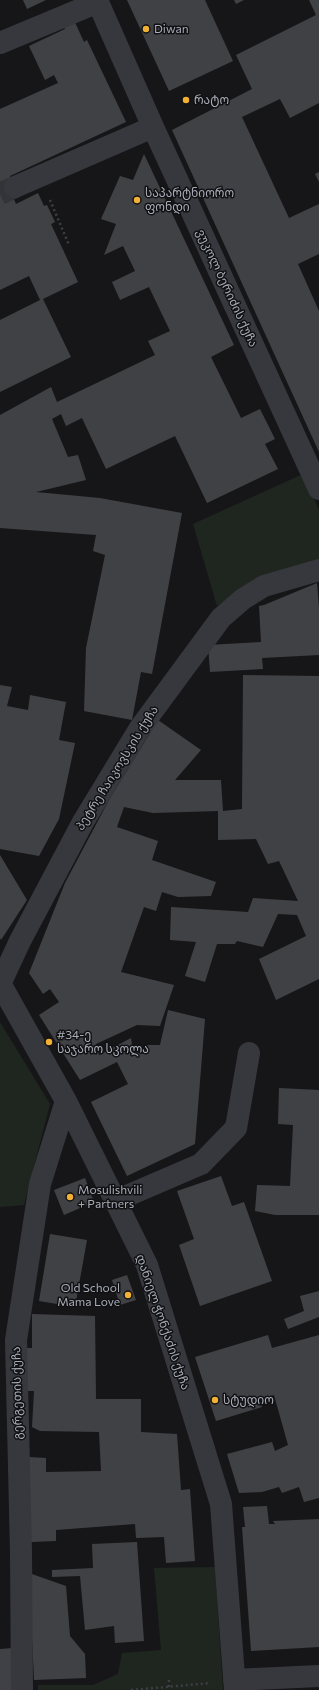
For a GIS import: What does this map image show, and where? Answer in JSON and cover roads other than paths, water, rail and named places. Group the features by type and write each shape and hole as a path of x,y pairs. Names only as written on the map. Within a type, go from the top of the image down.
{"street":[{"path":"0,43 98,1"},
{"name":"ვუკოლ ბერიძის ქუჩა","path":"98,1 153,127 319,489"},
{"path":"15,187 153,127"},
{"name":"პეტრე ჩაიკოვსკის ქუჩა","path":"0,983 20,941 83,822 140,728 221,618 243,599 264,586 319,570"},
{"name":"დანიელ ჭონქაძის ქუჩა","path":"0,983 66,1101 147,1265 221,1504 235,1685"},
{"path":"115,1201 201,1164 236,1128 249,1053"},
{"name":"გერგეთის ქუჩა","path":"22,1690 21,1552 8,1340 40,1184 66,1101"},
{"path":"235,1685 319,1676"}],"tunnel":[{"path":"0,194 15,187"}],"place":[{"name":"Diwan","path":"146,29"},
{"name":"რატო","path":"186,100"},
{"name":"საპარტნიორო ფონდი","path":"137,200"},
{"name":"#34-ე საჯარო სკოლა","path":"49,1042"},
{"name":"Mosulishvili + Partners","path":"70,1197"},
{"name":"Old School Mama Love","path":"128,1295"},
{"name":"სტუდიო","path":"215,1400"}]}
